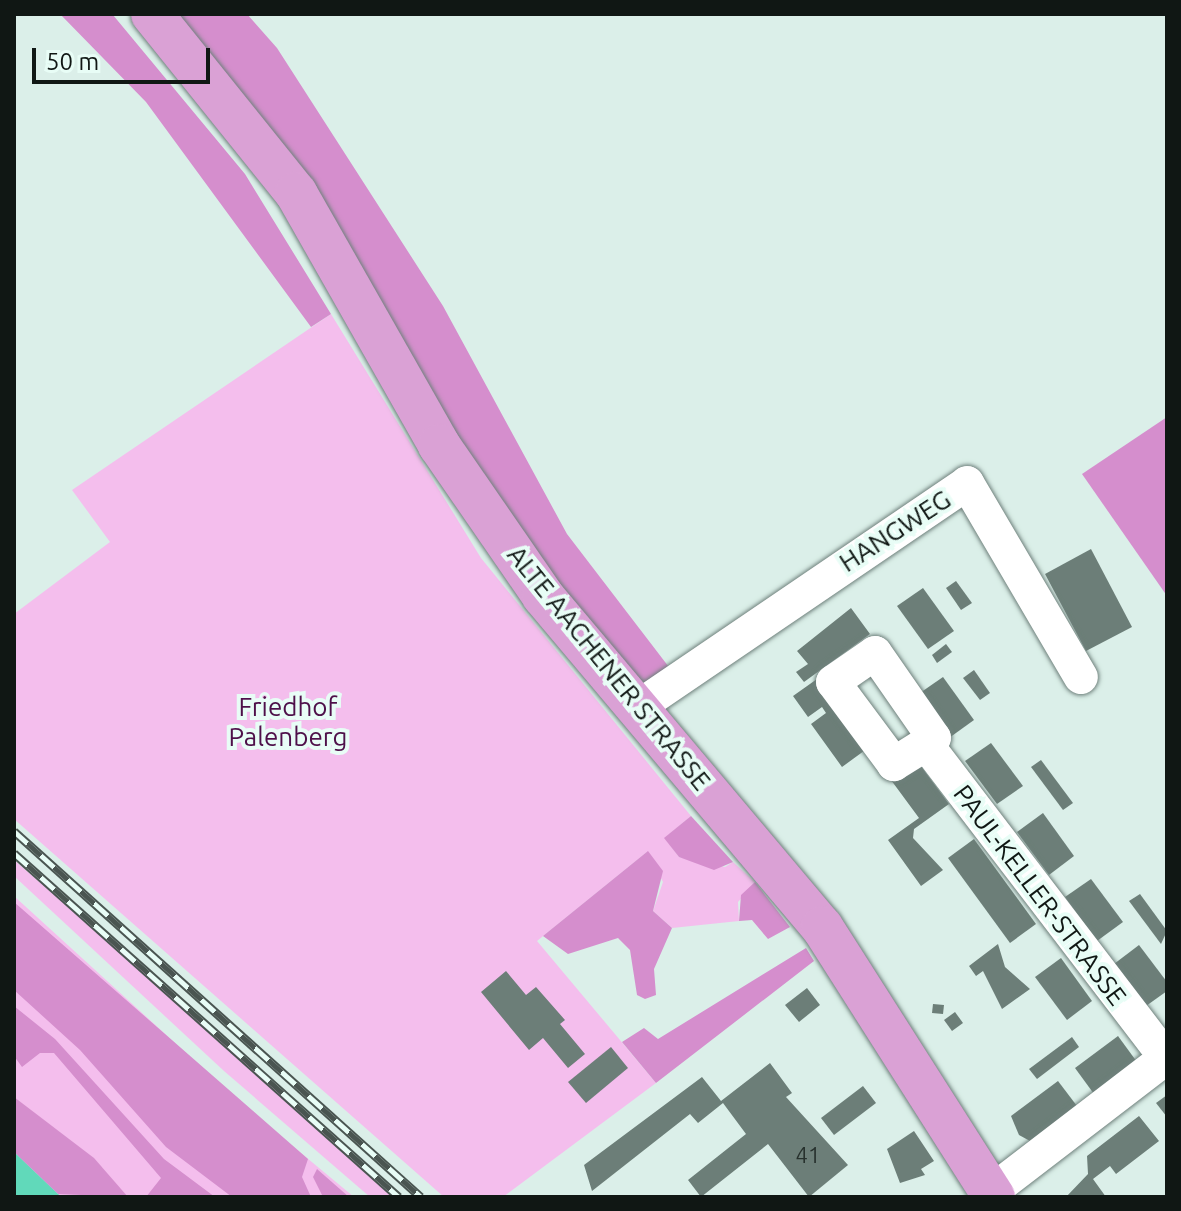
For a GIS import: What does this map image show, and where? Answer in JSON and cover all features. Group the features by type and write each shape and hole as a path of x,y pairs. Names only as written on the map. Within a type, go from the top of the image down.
{"main road":[{"name":"ALTE AACHENER STRASSE","path":"152,14 296,193 439,445 543,596 822,927 993,1195"}],"street":[{"name":"HANGWEG","path":"638,707 967,483 1081,677"},
{"name":"PAUL-KELLER-STRASSE","path":"926,744 1162,1052 993,1195"}],"green space":[{"name":"Friedhof Palenberg","path":"331,314 481,558 691,816 665,838 679,857 725,867 733,862 755,882 738,902 739,921 672,928 653,911 663,882 647,852 537,941 656,1083 503,1197 444,1197 14,819 14,614 110,542 72,490"},
{"path":"14,860 177,1000 394,1197 370,1197 224,1071 14,876"},
{"path":"14,896 243,1105 354,1197 14,1197"}],"shaded area":[{"path":"60,14 113,15 245,174 331,314 311,327 146,102"},
{"path":"171,14 247,14 277,48 443,306 567,534 675,675 643,696 527,547"},
{"path":"1167,417 1167,596 1082,474"},
{"path":"691,816 733,862 714,870 679,857 664,838"},
{"path":"648,851 663,871 653,911 672,928 654,969 656,995 645,999 637,995 630,950 618,938 568,954 543,936"},
{"path":"755,882 790,927 768,939 752,920 739,921 741,895"},
{"path":"14,902 308,1159 302,1177 311,1197 232,1197 166,1147 80,1050 14,990"},
{"path":"806,948 814,961 656,1083 622,1042 644,1028 658,1039"},
{"path":"14,1006 55,1039 164,1159 215,1197 146,1197 161,1178 54,1053 40,1053 22,1067 14,1056"},
{"path":"14,1097 94,1158 128,1197 58,1194 14,1152"},
{"path":"14,1152 58,1194 62,1197 14,1197"},
{"path":"317,1169 349,1197 323,1197 313,1177"}],"building":[{"path":"1091,549 1132,627 1086,651 1045,574"},
{"path":"956,581 972,603 961,610 946,588"},
{"path":"923,588 954,631 928,649 897,606"},
{"path":"851,608 870,634 804,682 796,672 808,664 797,651"},
{"path":"946,644 952,652 937,663 932,655"},
{"path":"974,670 990,693 980,700 963,678"},
{"path":"943,677 974,720 949,738 917,695"},
{"path":"817,679 868,748 842,767 811,724 826,713 822,707 808,717 793,696"},
{"path":"991,743 1023,786 997,804 965,761"},
{"path":"1041,760 1073,803 1063,810 1031,767"},
{"path":"917,761 949,804 914,829 913,838 943,870 921,886 888,840 919,818 891,780"},
{"path":"1043,813 1074,856 1049,875 1017,832"},
{"path":"974,839 1036,924 1010,943 948,858"},
{"path":"1091,879 1123,922 1097,941 1065,897"},
{"path":"1140,894 1167,931 1161,944 1129,901"},
{"path":"998,944 1005,967 1030,989 1002,1009 983,971 976,976 969,966"},
{"path":"1139,945 1167,982 1167,991 1146,1006 1114,964"},
{"path":"1061,958 1092,1001 1067,1020 1035,977"},
{"path":"506,971 526,995 536,987 565,1020 560,1024 585,1054 568,1068 543,1038 529,1050 481,992"},
{"path":"807,988 820,1005 799,1022 785,1005"},
{"path":"933,1004 944,1005 943,1014 932,1013"},
{"path":"955,1012 963,1023 952,1031 944,1020"},
{"path":"1118,1036 1137,1062 1094,1094 1075,1068"},
{"path":"1072,1037 1079,1047 1037,1079 1029,1069"},
{"path":"611,1047 628,1068 586,1103 568,1082"},
{"path":"770,1063 792,1093 786,1097 848,1165 809,1197 768,1144 701,1197 688,1180 746,1134 723,1103 698,1123 690,1114 592,1191 584,1165 702,1077 721,1101"},
{"path":"1058,1081 1077,1106 1030,1141 1019,1135 1011,1116"},
{"path":"863,1086 876,1103 834,1135 821,1118"},
{"path":"1167,1095 1167,1117 1156,1103"},
{"path":"1139,1116 1159,1141 1116,1174 1110,1166 1093,1179 1106,1197 1066,1197 1088,1174 1087,1156"},
{"path":"914,1131 934,1161 921,1169 925,1175 900,1183 887,1149"}],"railway":[{"path":"14,831 421,1197"},
{"path":"14,853 399,1197"}]}
